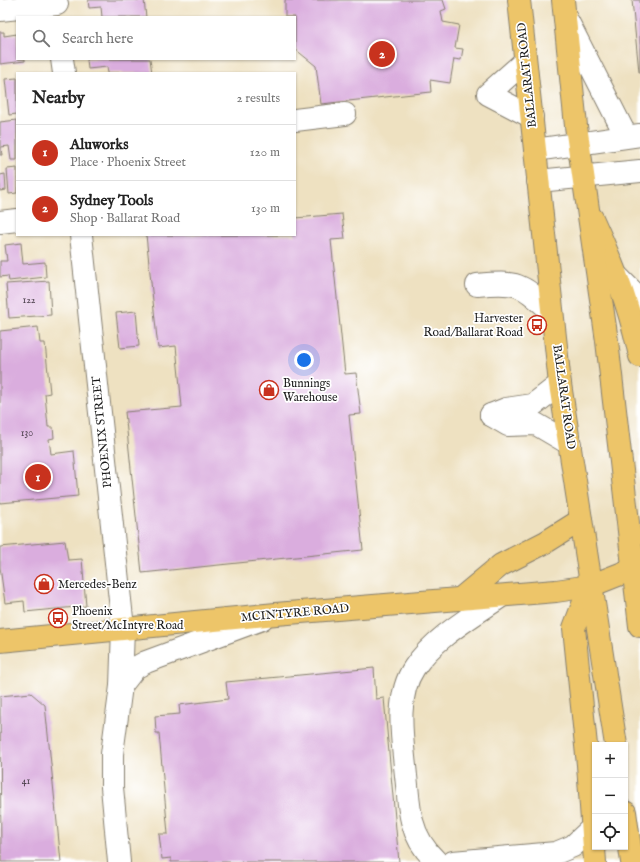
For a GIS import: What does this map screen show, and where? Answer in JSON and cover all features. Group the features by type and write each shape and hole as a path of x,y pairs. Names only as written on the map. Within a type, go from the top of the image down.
{"main road":[{"name":"BALLARAT ROAD","path":"519,0 560,384 590,586 616,742"},
{"path":"564,7 586,205 607,341 636,569 640,626"},
{"path":"586,205 618,277 633,323 640,356"},
{"path":"460,600 501,565 546,542 581,520"},
{"path":"592,828 588,765 574,628 590,586 636,569"},
{"path":"590,586 638,590"},
{"name":"MCINTYRE ROAD","path":"0,641 276,614 500,597 590,586"},
{"path":"625,814 632,862"},
{"path":"595,850 596,862"}],"street":[{"path":"0,10 57,7"},
{"path":"535,150 633,135 564,7"},
{"path":"62,60 64,72"},
{"path":"525,61 488,94 532,117"},
{"path":"296,120 345,114"},
{"path":"538,181 640,170"},
{"path":"0,222 16,220"},
{"name":"PHOENIX STREET","path":"81,236 123,628 121,686 113,739 112,780 119,862"},
{"path":"618,277 640,299"},
{"path":"477,285 502,283 518,285 527,289 552,312"},
{"path":"560,384 533,405 506,409 491,416 508,425 530,423 536,424 570,444"},
{"path":"437,862 423,846 416,834 409,805 402,737 402,712 407,681 413,669 422,657 468,619 500,597"},
{"path":"121,686 135,668 146,662 276,614"},
{"path":"452,862 556,853 573,846 592,828"},
{"path":"556,853 567,856 579,862"}],"building":[{"path":"88,0 144,0 146,16 102,16 101,7 89,8"},
{"path":"285,0 443,0 446,9 441,11 443,22 459,25 455,48 463,49 461,60 454,59 450,83 430,80 431,92 321,104 316,66 296,50 296,16 285,16"},
{"path":"632,0 640,0 640,72 639,72"},
{"path":"0,32 4,32 4,36 16,34 16,60 25,61 0,64"},
{"path":"87,60 150,60 152,72 108,72 107,67 88,69"},
{"path":"16,78 16,114 9,115 5,79"},
{"path":"16,120 16,160 11,160 9,146 1,147 2,155 0,155 0,122"},
{"path":"16,168 16,193 9,194 7,169"},
{"path":"5,174 6,190 0,191 0,175"},
{"name":"Bunnings Warehouse","path":"342,214 345,239 331,240 345,374 356,373 361,414 349,415 363,550 142,573 125,412 182,407 176,346 158,348 146,236 296,236 296,218"},
{"path":"21,243 23,264 45,262 46,277 9,281 8,276 0,277 0,261 7,261 5,245"},
{"path":"49,281 51,315 9,318 6,284"},
{"path":"136,311 139,346 120,348 116,313"},
{"path":"38,327 40,343 45,343 50,393 45,394 48,427 53,427 54,438 49,439 51,454 74,451 78,496 0,503 0,331"},
{"name":"Mercedes-Benz","path":"65,541 68,560 82,559 86,606 25,612 24,601 5,603 0,567 0,547"},
{"path":"374,668 376,699 384,698 399,862 171,862 171,858 162,859 159,834 168,834 159,733 156,733 155,716 180,714 179,705 228,699 226,682"},
{"path":"31,693 45,705 61,862 1,862 0,696"}],"place":[{"name":"Sydney Tools","path":"382,54"},
{"name":"Harvester Road/Ballarat Road","path":"537,325"},
{"name":"Bunnings Warehouse","path":"269,390"},
{"name":"Aluworks","path":"38,477"},
{"name":"Mercedes-Benz","path":"44,584"},
{"name":"Phoenix Street/McIntyre Road","path":"58,618"}]}
